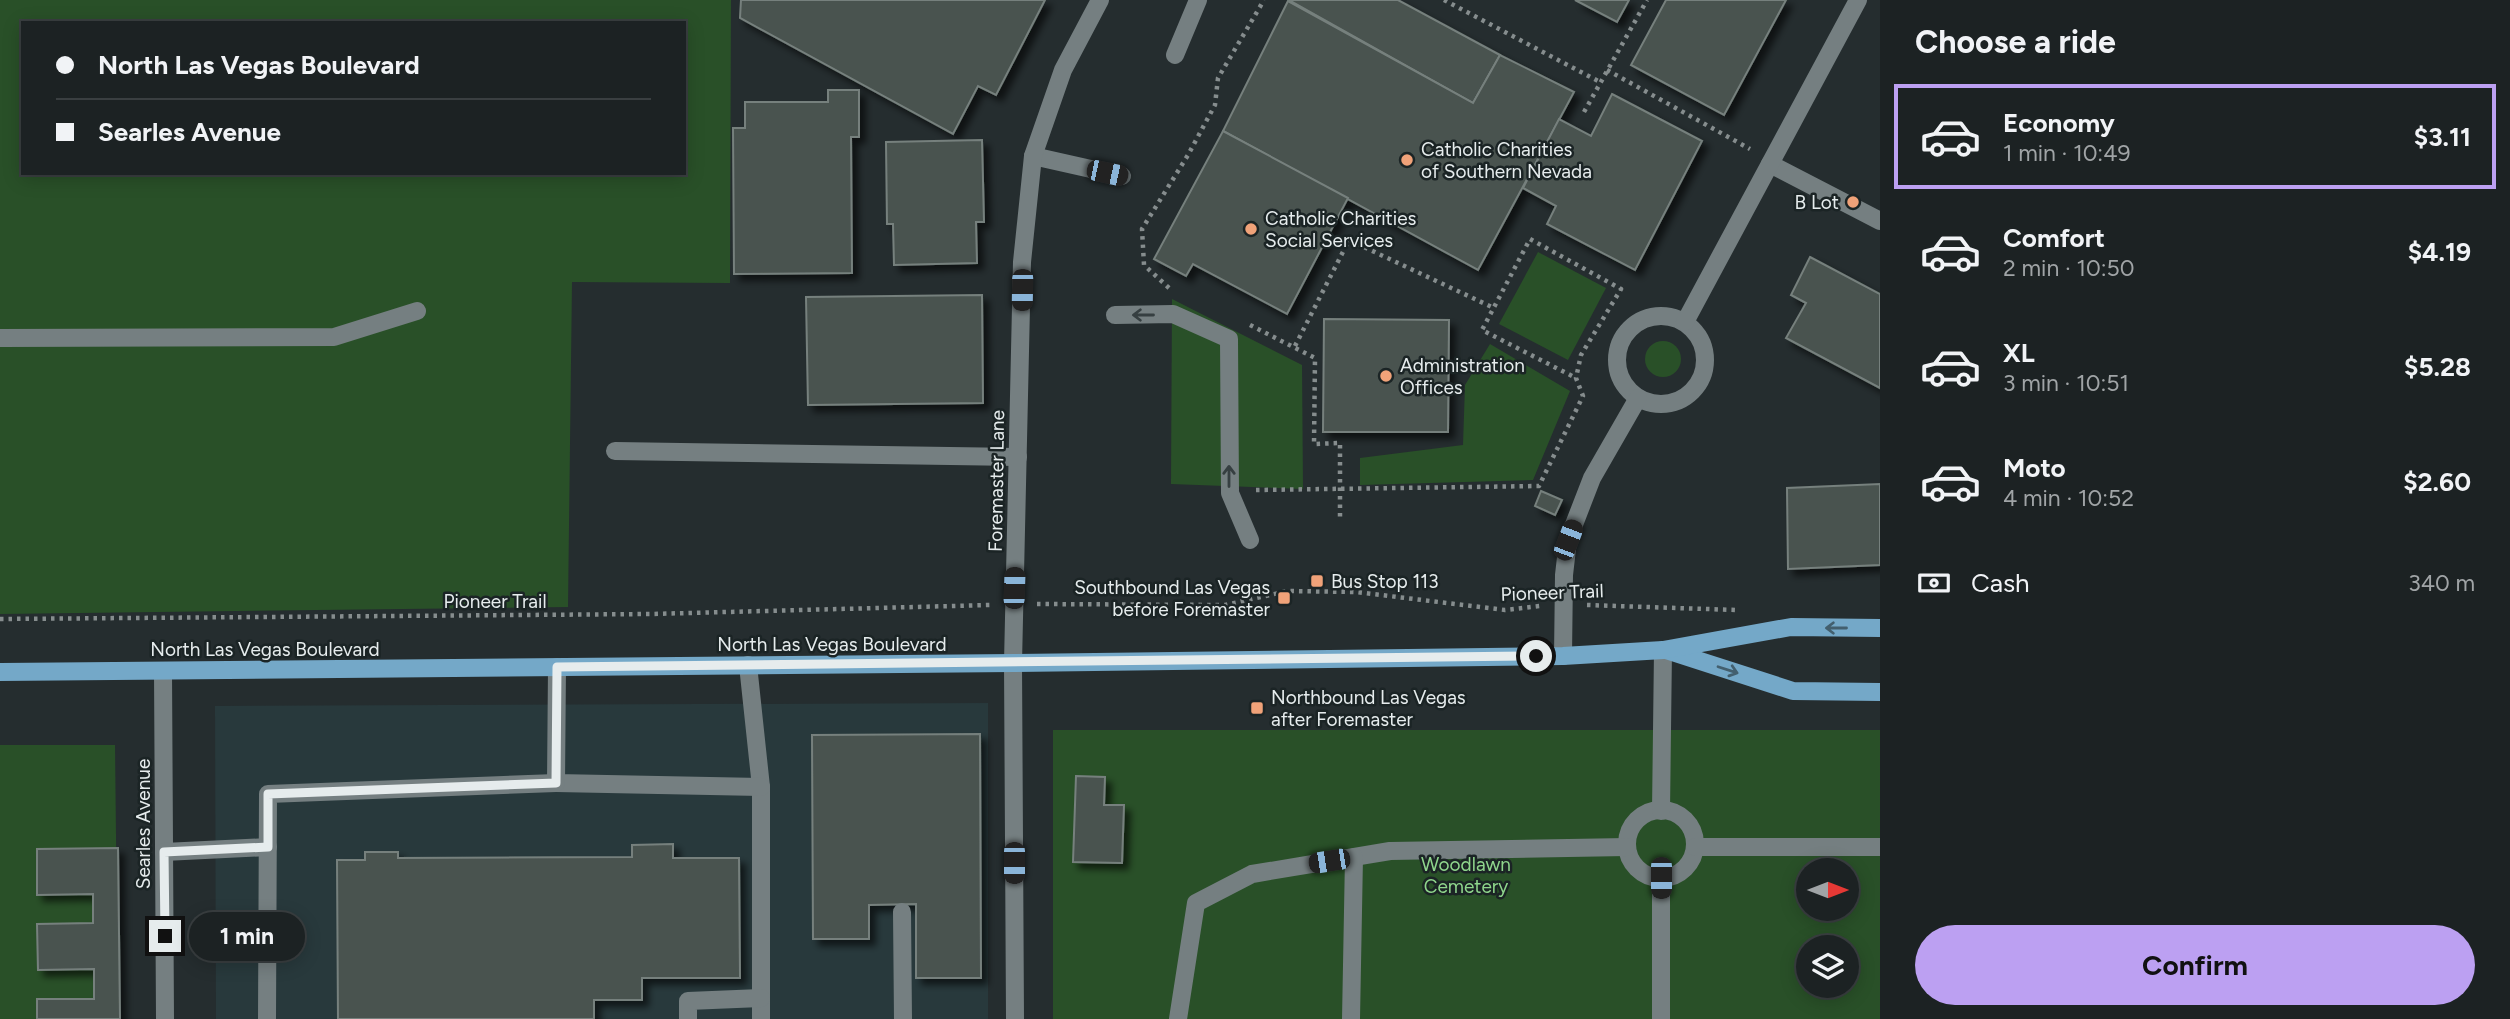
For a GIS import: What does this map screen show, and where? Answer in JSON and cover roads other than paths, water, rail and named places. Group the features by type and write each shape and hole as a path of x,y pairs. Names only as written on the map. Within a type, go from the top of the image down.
{"main road":[{"name":"North Las Vegas Boulevard","path":"0,672 1563,656 1663,650 1791,627 1880,628"},
{"name":"North Las Vegas Boulevard","path":"1663,650 1793,691 1880,692"}],"street":[{"name":"Foremaster Lane","path":"1015,1019 1013,663 1023,262 1032,156 1063,70 1100,0"},
{"path":"1175,55 1198,0"},
{"path":"1685,322 1858,0"},
{"path":"1032,156 1122,176"},
{"path":"1770,164 1880,221"},
{"path":"0,338 334,337 417,311"},
{"path":"1115,315 1173,314 1229,339 1230,493 1250,540"},
{"path":"1655,316 1671,316 1685,322 1696,332 1706,360 1703,376 1696,388 1673,404 1658,405 1638,398 1623,384 1617,370 1620,342 1629,329 1641,320 1655,316"},
{"path":"1563,656 1563,606 1568,540 1592,478 1638,398"},
{"path":"615,451 1018,457"},
{"path":"1661,811 1663,650"},
{"path":"748,665 761,787 761,1019"},
{"path":"556,783 557,667"},
{"name":"Searles Avenue","path":"163,671 165,1019"},
{"path":"267,1019 268,794 556,783 761,787"},
{"path":"1661,811 1682,817 1694,835 1695,846 1686,867 1677,874 1661,878 1645,874 1636,867 1627,846 1633,825 1640,817 1661,811"},
{"path":"1178,1019 1196,904 1252,874 1390,851 1627,846"},
{"path":"1695,846 1880,846"},
{"path":"164,852 268,847"},
{"path":"1351,1019 1354,857"},
{"path":"1661,878 1661,1019"},
{"path":"902,912 903,1019"},
{"path":"688,1019 688,1001 761,999"}],"place":[{"name":"Catholic Charities of Southern Nevada","path":"1407,160"},
{"name":"B Lot","path":"1853,202"},
{"name":"Catholic Charities Social Services","path":"1251,229"},
{"name":"Administration Offices","path":"1386,376"},
{"name":"Bus Stop 113","path":"1317,581"},
{"name":"Southbound Las Vegas before Foremaster","path":"1284,598"},
{"name":"Northbound Las Vegas after Foremaster","path":"1257,708"}],"park label":[{"name":"Woodlawn Cemetery","path":"1466,875"}]}
